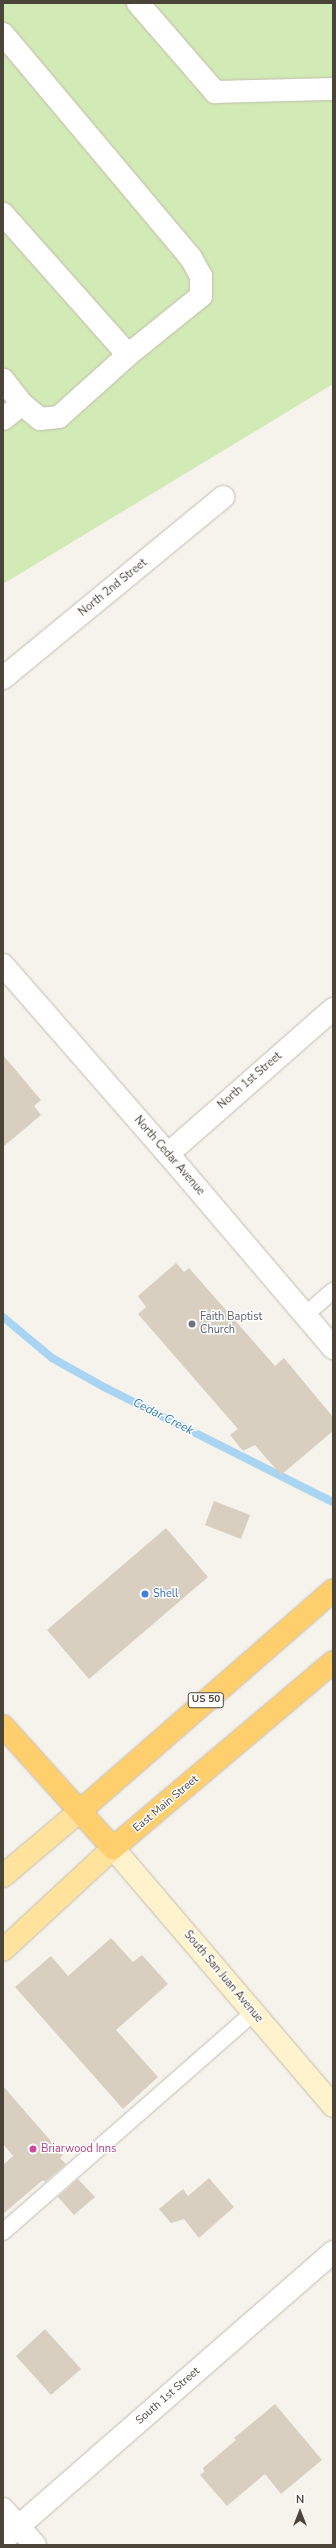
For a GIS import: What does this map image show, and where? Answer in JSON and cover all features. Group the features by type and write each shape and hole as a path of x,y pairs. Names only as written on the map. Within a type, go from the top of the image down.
{"highway":[{"name":"US 50","path":"80,1811 333,1590"},
{"name":"East Main Street","path":"114,1848 333,1662"},
{"path":"3,1726 114,1848"}],"main road":[{"path":"3,1876 80,1811"},
{"name":"East Main Street","path":"3,1950 114,1848"}],"street":[{"path":"138,3 216,92 333,90"},
{"path":"3,34 191,258 201,276 201,296 128,355 59,417 40,419 22,404 3,380"},
{"path":"3,214 128,355"},
{"path":"3,419 22,404"},
{"name":"North 2nd Street","path":"3,678 223,497"},
{"name":"North Cedar Avenue","path":"3,965 168,1154 333,1348"},
{"name":"North 1st Street","path":"168,1154 333,1009"},
{"name":"South San Juan Avenue","path":"114,1848 333,2106"},
{"name":"South 1st Street","path":"11,2533 333,2252"},
{"path":"3,2509 11,2533 35,2545"}],"lane":[{"path":"305,1315 333,1291"},
{"path":"3,2232 254,2013"}],"green space":[{"path":"3,3 333,3 333,384 3,584"}],"building":[{"path":"3,1055 41,1100 34,1106 41,1115 3,1147"},
{"path":"176,1263 184,1272 189,1268 275,1366 284,1358 333,1417 333,1431 281,1475 255,1445 243,1451 230,1435 238,1429 138,1314 146,1307 138,1296"},
{"path":"214,1501 250,1515 241,1539 205,1525"},
{"path":"166,1528 208,1577 89,1679 47,1630"},
{"path":"111,1938 133,1962 142,1955 168,1984 116,2030 158,2077 123,2109 15,1987 51,1956 68,1976"},
{"name":"Briarwood Inns","path":"3,2086 63,2155 60,2158 66,2164 45,2182 43,2180 3,2214 3,2165 13,2156 3,2144"},
{"path":"209,2178 234,2207 199,2238 184,2219 171,2223 159,2209 183,2189 188,2196"},
{"path":"78,2179 95,2197 74,2215 58,2197"},
{"path":"45,2329 81,2369 51,2395 16,2356"},
{"path":"275,2404 322,2460 281,2494 265,2474 227,2506 200,2475 204,2472 203,2468 236,2440 234,2438"}],"waterway":[{"name":"Cedar Creek","path":"3,1317 52,1358 106,1388 333,1502"}],"place":[{"name":"Faith Baptist Church","path":"192,1324"},
{"name":"Shell","path":"145,1594"},
{"name":"Briarwood Inns","path":"33,2149"}]}
